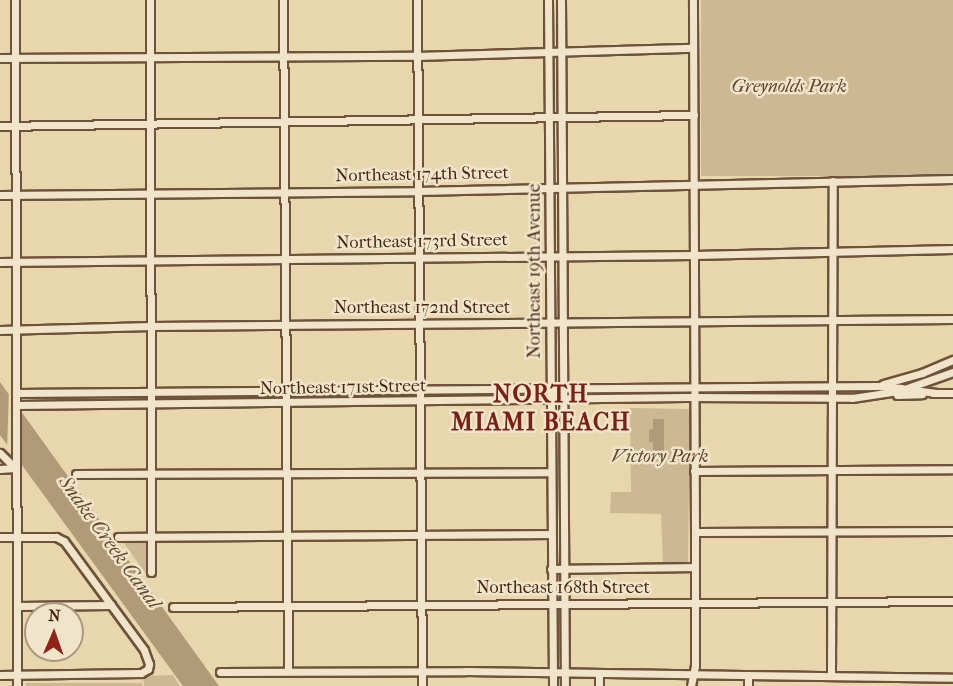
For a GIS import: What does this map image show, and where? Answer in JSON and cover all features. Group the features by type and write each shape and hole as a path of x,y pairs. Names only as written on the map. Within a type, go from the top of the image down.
{"street":[{"path":"15,0 17,686"},
{"path":"150,0 148,125 151,573"},
{"path":"283,0 288,671"},
{"path":"417,0 416,122 422,686"},
{"name":"Northeast 19th Avenue","path":"548,0 553,686"},
{"name":"Northeast 19th Avenue","path":"561,0 565,686"},
{"path":"691,686 694,666 695,567 693,0"},
{"path":"0,58 417,56 693,48"},
{"path":"0,126 416,122 694,115"},
{"name":"Northeast 174th Street","path":"0,195 417,191 953,179"},
{"path":"831,676 833,181"},
{"name":"Northeast 173rd Street","path":"0,262 694,255 953,249"},
{"name":"Northeast 172nd Street","path":"0,330 419,323 953,320"},
{"name":"Northeast 171st Street","path":"878,386 936,368 953,360"},
{"path":"936,368 937,380"},
{"name":"Northeast 171st Street","path":"885,395 937,380 953,372"},
{"name":"Northeast 171st Street","path":"17,401 33,394 878,386 937,393"},
{"path":"452,390 453,402"},
{"path":"506,390 506,400"},
{"name":"Northeast 171st Street","path":"17,401 33,405 285,404 563,399 832,398 953,393"},
{"path":"33,394 30,400 33,405"},
{"path":"551,420 563,420"},
{"path":"0,453 15,466"},
{"path":"0,468 15,466"},
{"path":"694,471 953,469"},
{"path":"76,474 550,472"},
{"path":"551,499 564,499"},
{"path":"695,532 953,531"},
{"path":"118,537 551,534"},
{"path":"0,537 61,538 144,650 149,661 148,669 141,673 0,675"},
{"path":"551,569 695,567"},
{"name":"Northeast 168th Street","path":"173,607 953,600"},
{"path":"17,606 111,605"},
{"path":"220,672 565,672 953,678"},
{"path":"599,673 599,686"},
{"path":"748,675 748,686"}],"green space":[{"name":"Greynolds Park","path":"701,0 953,0 953,176 701,176"},
{"name":"Victory Park","path":"630,408 690,409 688,563 663,563 661,514 610,513 611,492 631,492"},
{"path":"121,539 149,539 148,577"},
{"path":"173,675 180,686 144,686 143,676"},
{"path":"26,683 142,683 142,686 26,686"}],"water":[{"name":"Snake Creek Canal","path":"0,382 219,686 183,686 0,435"},
{"path":"653,419 664,419 664,452 653,453 653,442 649,442 649,430 653,429"}],"pier":[{"path":"9,389 24,410 22,414 22,470 7,451"}],"district":[{"name":"NORTH MIAMI BEACH","path":"541,409"}]}
